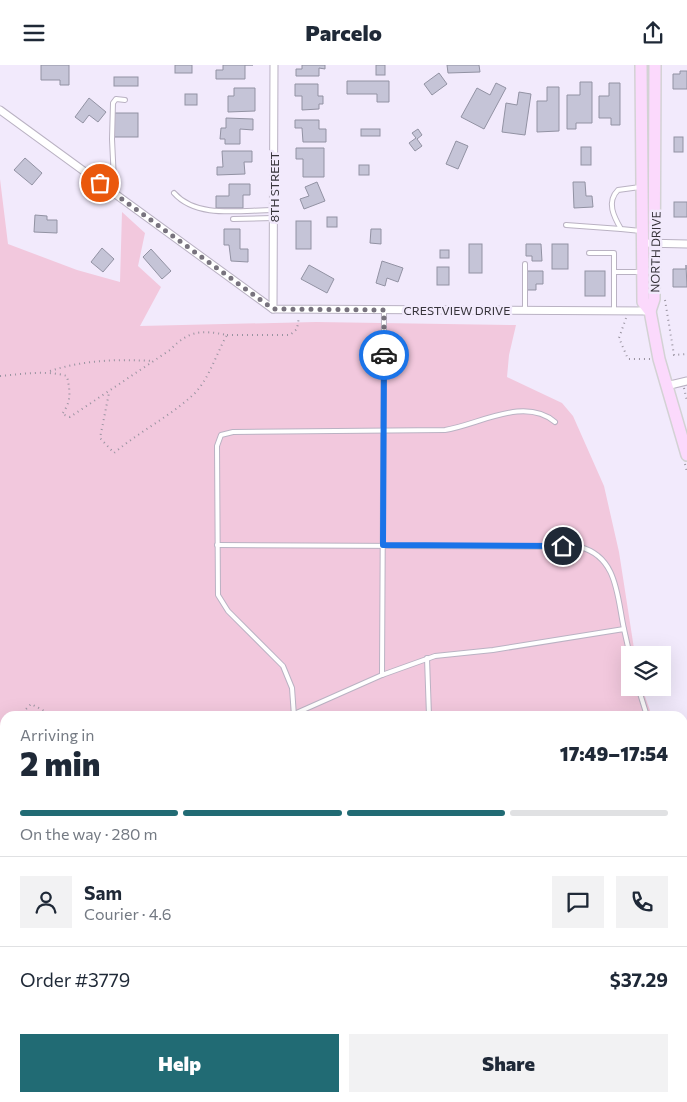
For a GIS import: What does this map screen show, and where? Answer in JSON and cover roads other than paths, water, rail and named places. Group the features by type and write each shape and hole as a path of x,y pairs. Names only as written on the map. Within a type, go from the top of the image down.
{"main road":[{"name":"NORTH DRIVE","path":"641,65 644,301 650,311"},
{"name":"NORTH DRIVE","path":"650,311 654,299 655,65"},
{"path":"650,311 659,359 685,458"}],"street":[{"name":"8TH STREET","path":"273,309 274,65"},
{"path":"0,110 273,309"},
{"path":"643,243 687,244"},
{"name":"CRESTVIEW DRIVE","path":"273,309 299,313 384,310 525,310 616,313 650,311"},
{"path":"666,386 685,382"}],"lane":[{"path":"112,191 114,181 113,103 116,99 125,99"},
{"path":"621,229 612,210 614,195 622,188 643,187"},
{"path":"174,193 182,201 199,209 274,210"},
{"path":"233,219 274,218"},
{"path":"566,225 643,231"},
{"path":"589,253 614,253 616,313"},
{"path":"525,264 525,310"},
{"path":"614,272 643,272"},
{"path":"382,675 384,310"},
{"path":"294,711 292,688 283,666 228,611 218,595 217,446 221,435 233,432 383,431 459,428 489,417 514,412 537,412 548,416 555,422"},
{"path":"218,545 580,547 592,550 604,559 612,572 628,646"},
{"path":"303,711 382,675 427,658 624,629"},
{"path":"427,658 430,711"},
{"path":"641,696 645,711"}]}
